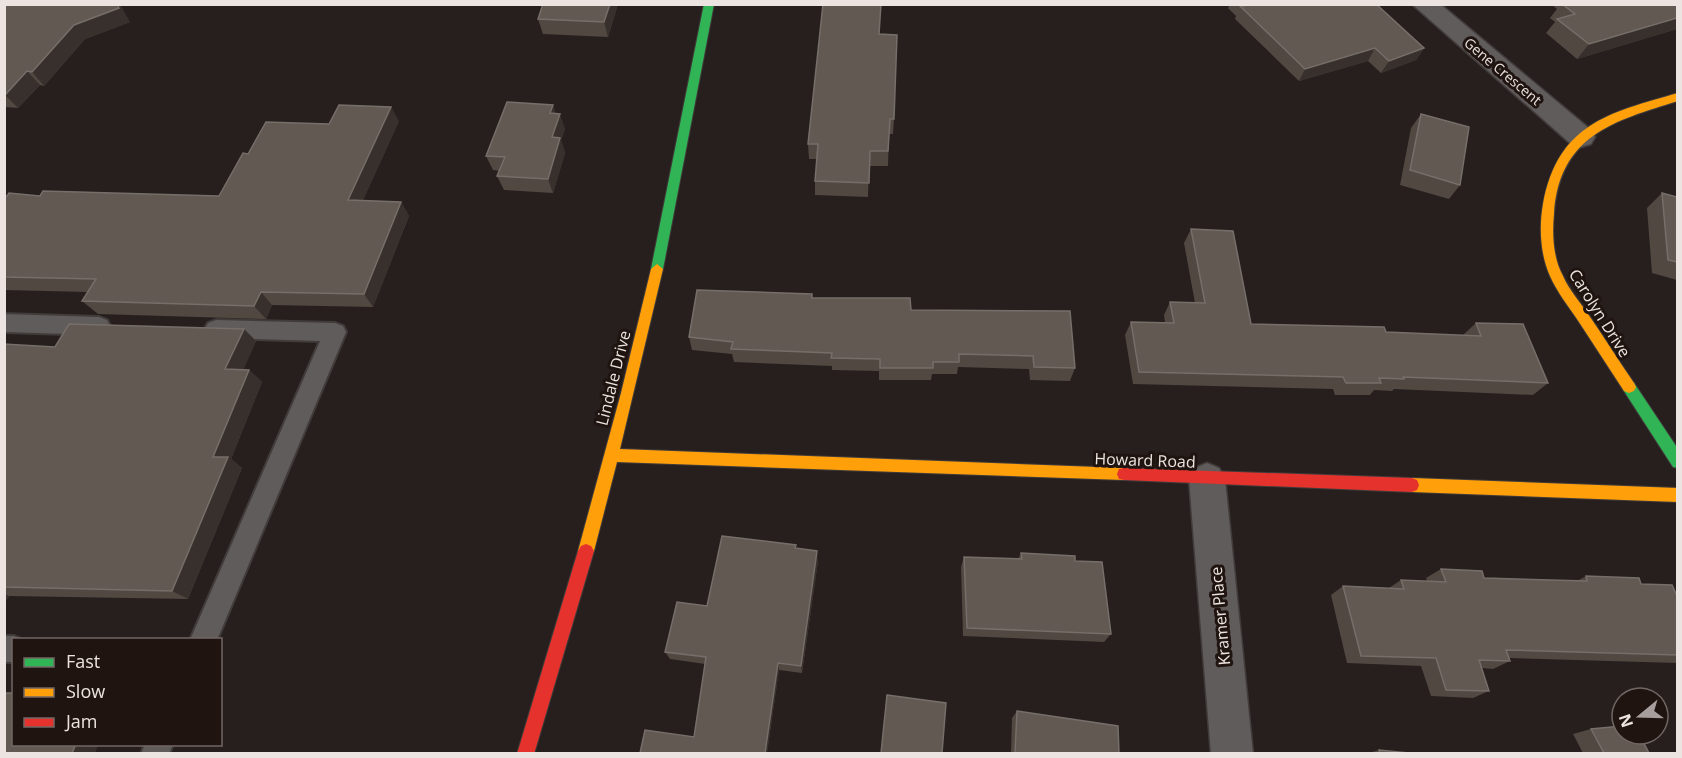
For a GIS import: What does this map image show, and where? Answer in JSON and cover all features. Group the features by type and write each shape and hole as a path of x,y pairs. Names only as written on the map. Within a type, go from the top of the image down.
{"street":[{"name":"Lindale Drive","path":"525,753 562,638 612,455 656,272 709,4"},
{"name":"Gene Crescent","path":"1424,4 1581,137"},
{"name":"Carolyn Drive","path":"1677,97 1621,116 1581,137 1559,163 1546,207 1549,256 1564,292 1677,462"},
{"name":"Howard Road","path":"612,455 1677,495"},
{"name":"Kramer Place","path":"1207,479 1232,753"}],"lane":[{"path":"4,323 123,326"},
{"path":"193,328 335,332 203,638"}],"building":[{"path":"4,4 117,4 119,8 74,25 32,72 27,71 5,95"},
{"path":"543,4 610,4 604,22 538,19"},
{"path":"823,4 881,4 879,34 897,35 894,119 890,119 888,151 870,151 869,183 815,181 818,144 808,144"},
{"path":"1243,4 1376,4 1424,48 1389,61 1375,48 1305,69 1240,6 1244,6"},
{"path":"1562,4 1677,4 1677,18 1589,44 1557,19 1575,14"},
{"path":"507,102 553,105 550,113 560,114 552,137 560,138 548,179 497,176 505,157 486,156"},
{"path":"339,105 391,107 348,200 401,202 364,294 261,292 254,306 82,301 96,279 4,277 4,196 9,193 40,196 43,191 219,196 243,153 248,154 266,122 329,124"},
{"path":"1421,114 1469,127 1460,185 1410,170"},
{"path":"1662,193 1677,197 1677,262 1668,260"},
{"path":"1191,229 1233,231 1251,324 1384,327 1386,332 1481,336 1476,323 1523,324 1548,383 1403,377 1404,379 1379,378 1381,383 1346,383 1343,377 1139,372 1131,322 1174,323 1170,302 1205,303"},
{"path":"697,290 812,294 812,298 910,298 911,310 1070,311 1075,368 1034,367 1033,356 959,354 959,362 933,362 933,368 880,368 880,359 831,358 832,353 731,349 733,342 689,337"},
{"path":"69,324 244,329 225,369 249,370 213,457 228,457 172,591 4,587 4,344 55,347"},
{"path":"722,536 796,545 795,548 817,551 801,666 778,663 765,753 640,753 645,730 694,737 706,657 665,652 677,602 707,606"},
{"path":"1021,553 1075,556 1075,561 1102,562 1111,634 967,628 964,557 1022,559"},
{"path":"1441,569 1482,571 1484,578 1587,581 1586,576 1639,578 1641,584 1672,585 1677,596 1677,655 1506,650 1510,661 1479,660 1489,691 1446,690 1436,658 1361,656 1343,586 1404,589 1401,580 1446,582"},
{"path":"4,693 12,693 12,746 75,746 72,753 4,753"},
{"path":"887,695 946,703 942,753 881,753"},
{"path":"1017,711 1118,726 1119,753 1015,753"},
{"path":"1610,727 1610,746 1645,746 1649,753 1604,753 1591,729"},
{"path":"1379,750 1409,753 1380,753"}],"traffic: fast":[{"path":"657,269 709,4"},
{"path":"1629,387 1678,462"}],"traffic: slow":[{"path":"1629,387 1556,276 1548,243 1548,209 1553,182 1562,160 1575,143 1591,130 1610,120 1678,97"},
{"path":"586,551 628,393 657,269"},
{"path":"612,455 1124,474"},
{"path":"1412,485 1678,495"}],"traffic: jam":[{"path":"1124,474 1412,485"},
{"path":"525,754 586,551"}]}
